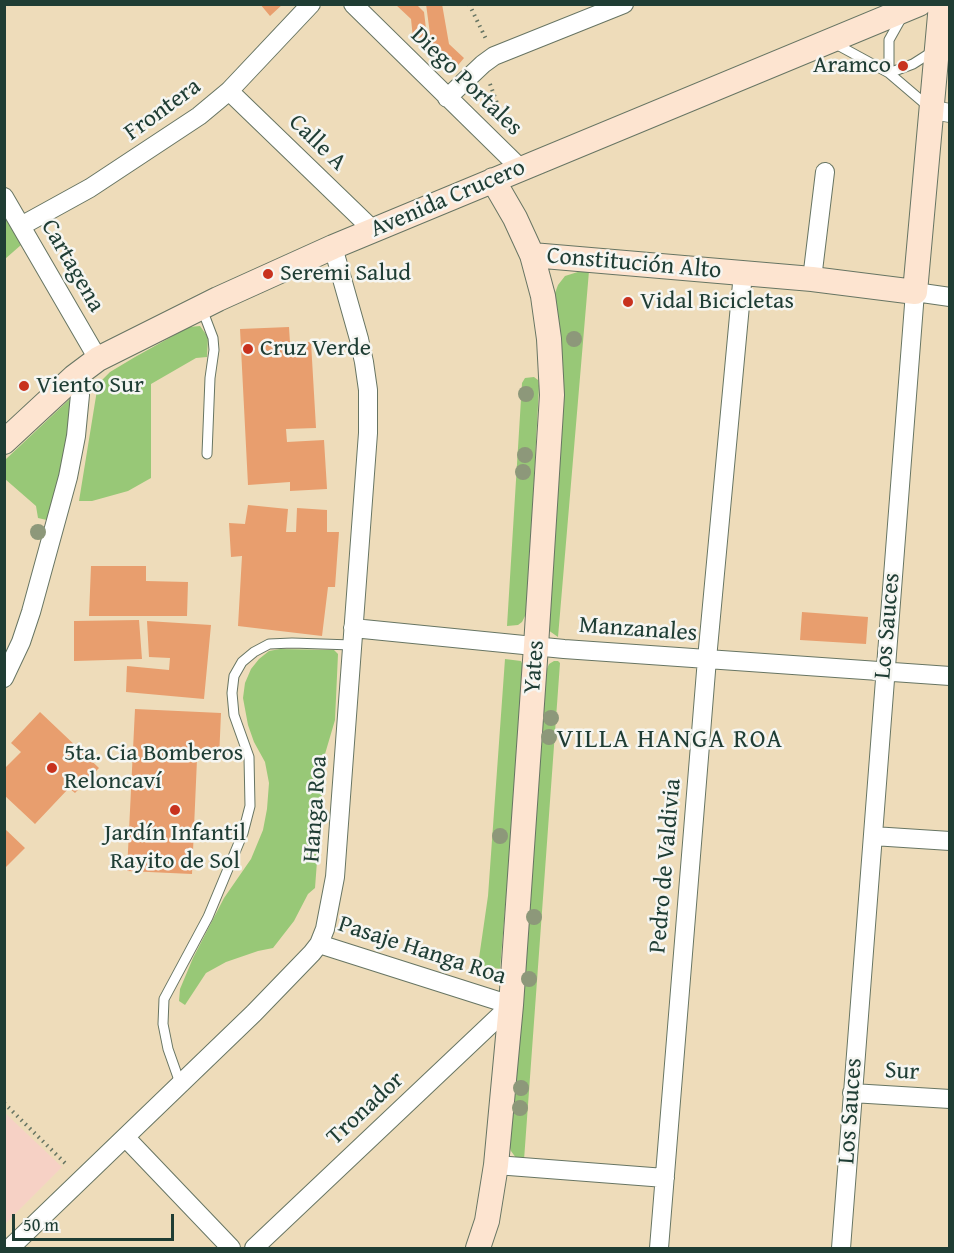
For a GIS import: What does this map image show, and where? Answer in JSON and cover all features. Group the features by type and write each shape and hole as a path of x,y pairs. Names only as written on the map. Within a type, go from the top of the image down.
{"main road":[{"name":"Los Sauces","path":"915,292 941,112 939,48 941,4"},
{"name":"Avenida Crucero","path":"4,442 74,377 98,359 201,308 373,230 912,8"},
{"name":"Yates","path":"478,1248 487,1221 496,1165 511,1005 537,646 552,395 549,339 543,296 532,255 515,218 493,180"},
{"name":"Constitución Alto","path":"532,255 812,279 915,292"}],"street":[{"name":"Frontera","path":"10,212 90,188 199,116 229,91 311,4"},
{"name":"Diego Portales","path":"353,4 520,168"},
{"path":"447,98 489,60 624,4"},
{"name":"Calle A","path":"229,91 373,230"},
{"path":"812,279 825,172"},
{"name":"Cartagena","path":"10,212 98,359"},
{"name":"Hanga Roa","path":"10,1248 254,1012 319,944 329,915 335,877 368,433 368,390 359,339 333,247"},
{"name":"Pedro de Valdivia","path":"659,1248 707,660 743,273"},
{"name":"Constitución Alto","path":"915,292 950,297"},
{"name":"Los Sauces","path":"841,1248 915,292"},
{"path":"4,678 32,612 68,477 76,436 80,395 74,377"},
{"name":"Manzanales","path":"352,637 537,646 950,676"},
{"path":"873,836 950,841"},
{"name":"Pasaje Hanga Roa","path":"319,944 511,1005"},
{"name":"Tronador","path":"254,1248 511,1005"},
{"name":"Sur","path":"852,1093 950,1099"},
{"path":"126,1138 231,1248"},
{"path":"496,1165 664,1178"}],"lane":[{"path":"889,73 889,40 912,8"},
{"path":"830,41 889,73 941,112"},
{"path":"889,73 913,64 939,48"},
{"path":"201,308 213,338 214,350 210,378 207,454"},
{"path":"180,1083 168,1049 163,1024 164,999 208,917 243,833 250,806 249,757 234,715 232,693 234,676 242,662 269,644 352,637"}],"path":[{"path":"469,4 489,60 506,126"},
{"path":"4,1103 81,1179"}],"shaded area":[{"path":"4,1112 62,1167 5,1224 4,1224"}],"green space":[{"path":"4,211 21,245 5,259 4,259"},
{"path":"589,271 558,637 548,630 555,293 565,276"},
{"path":"200,326 208,337 207,357 196,358 151,384 151,478 128,491 92,501 79,501 98,384 110,372 135,357 189,327"},
{"path":"534,377 538,380 539,386 527,612 518,625 507,626 522,383 525,378"},
{"path":"74,395 76,398 51,521 38,518 36,506 5,479 5,460"},
{"path":"280,649 334,650 338,654 335,720 325,754 315,888 308,894 294,921 273,948 226,962 206,973 185,1005 179,1001 180,989 193,958 224,898 251,859 263,830 269,783 265,762 248,725 243,698 245,683 251,669 269,651"},
{"path":"505,659 521,661 525,670 500,969 478,965 488,896"},
{"path":"554,661 560,663 524,1160 516,1158 509,1143 544,676 549,664"}],"building":[{"path":"260,4 283,4 270,16"},
{"path":"395,4 416,4 424,12 427,37 413,38 411,19"},
{"path":"426,4 442,4 449,44 464,58 454,70 432,49"},
{"path":"289,327 290,343 311,342 316,428 286,429 287,442 324,440 327,489 290,491 290,482 248,485 240,329"},
{"path":"248,505 288,509 286,532 296,532 297,508 327,510 327,532 339,532 335,587 328,587 322,636 238,626 242,556 231,557 229,523 245,524"},
{"path":"91,566 146,566 146,581 188,582 187,616 89,616"},
{"path":"802,612 868,617 866,644 800,640"},
{"path":"139,620 142,659 74,661 74,621"},
{"path":"147,621 211,625 204,699 126,692 127,666 169,670 170,658 149,657"},
{"path":"135,709 221,713 219,759 197,759 192,874 127,871"},
{"name":"5ta. Cia Bomberos Reloncaví","path":"40,712 99,768 75,793 69,788 35,824 4,795 4,769 21,752 11,743"},
{"path":"4,828 25,848 4,869"}],"place":[{"name":"Aramco","path":"903,66"},
{"name":"Seremi Salud","path":"268,274"},
{"name":"Vidal Bicicletas","path":"628,302"},
{"name":"Cruz Verde","path":"248,349"},
{"name":"Viento Sur","path":"24,386"},
{"name":"5ta. Cia Bomberos Reloncaví","path":"52,768"},
{"name":"Jardín Infantil Rayito de Sol","path":"175,810"}],"district":[{"name":"VILLA HANGA ROA","path":"670,740"}]}
